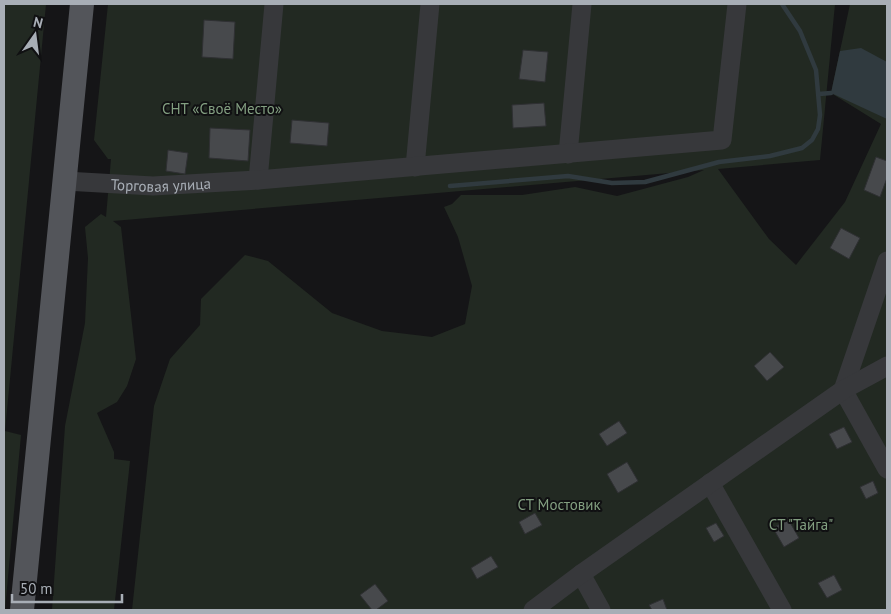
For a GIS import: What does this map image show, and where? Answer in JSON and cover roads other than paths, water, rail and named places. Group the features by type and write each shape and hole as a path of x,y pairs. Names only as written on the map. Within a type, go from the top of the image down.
{"main road":[{"path":"22,610 82,4"}],"street":[{"path":"258,180 274,4"},
{"path":"415,167 430,4"},
{"path":"568,154 582,4"},
{"name":"Торговая улица","path":"64,181 154,186 258,180 722,140 737,4"},
{"path":"887,261 843,390 887,469"},
{"path":"534,610 581,574 843,390 887,366"},
{"path":"710,483 782,610"},
{"path":"581,574 601,610"}],"waterway":[{"path":"450,186 568,176 612,183 645,182 719,162 770,156 802,148 812,140 818,129 820,115 816,70 800,31 782,4"},
{"path":"819,94 831,93"}],"park label":[{"name":"СНТ «Своё Место»","path":"222,108"},
{"name":"СТ Мостовик","path":"559,504"},
{"name":"СТ \"Тайга\"","path":"801,524"}]}
